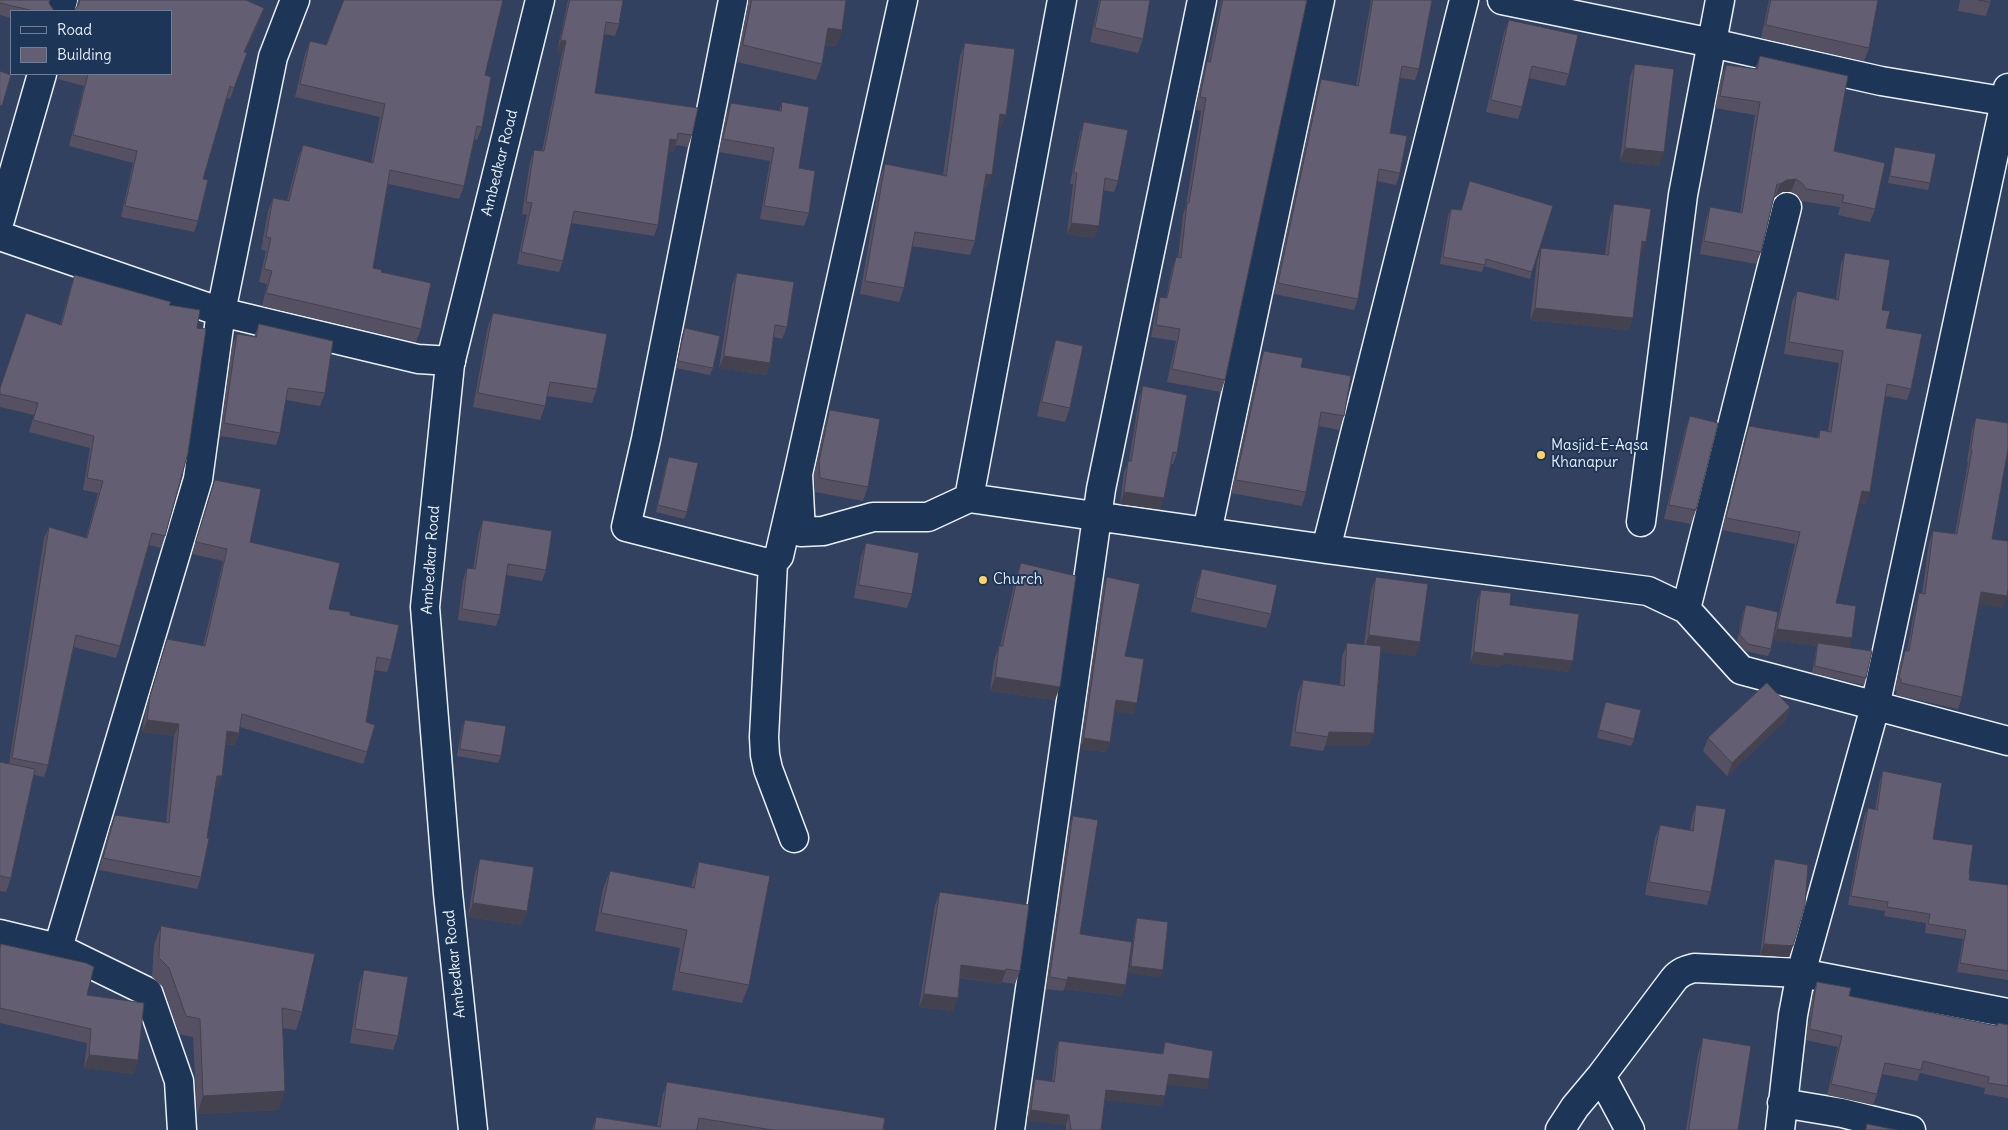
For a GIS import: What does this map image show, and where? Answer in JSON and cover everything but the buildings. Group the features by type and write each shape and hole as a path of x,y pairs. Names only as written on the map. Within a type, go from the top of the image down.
{"street":[{"path":"58,948 198,479 221,312 274,56 295,0"},
{"name":"Ambedkar Road","path":"473,1130 448,893 425,607 448,376 540,0"},
{"path":"733,0 648,429 626,528 764,562 773,562"},
{"path":"794,838 764,755 773,562 779,556 798,474 903,0"},
{"path":"969,498 1062,0"},
{"path":"1010,1130 1096,516 1202,0"},
{"path":"1207,532 1320,0"},
{"path":"1326,549 1464,0"},
{"path":"1502,0 1712,43 1881,81 2007,97 1875,706 1801,973 1793,1015 1780,1130"},
{"path":"1641,522 1683,195 1720,0"},
{"path":"0,220 42,75"},
{"path":"1686,609 1787,207"},
{"path":"0,236 221,312 418,358 451,361"},
{"path":"798,474 801,532 823,531 873,517 928,517 969,498 1326,549 1648,591 1686,609 1741,670 2008,741"},
{"path":"0,934 58,948 148,992 179,1081 182,1130"},
{"path":"1560,1130 1575,1107 1679,973 1694,968 1801,973 2008,1013"},
{"path":"1600,1076 1630,1130"},
{"path":"1782,1103 1842,1113 1911,1130"}],"place":[{"name":"Masjid-E-Aqsa Khanapur","path":"1541,455"},
{"name":"Church","path":"983,580"}]}
